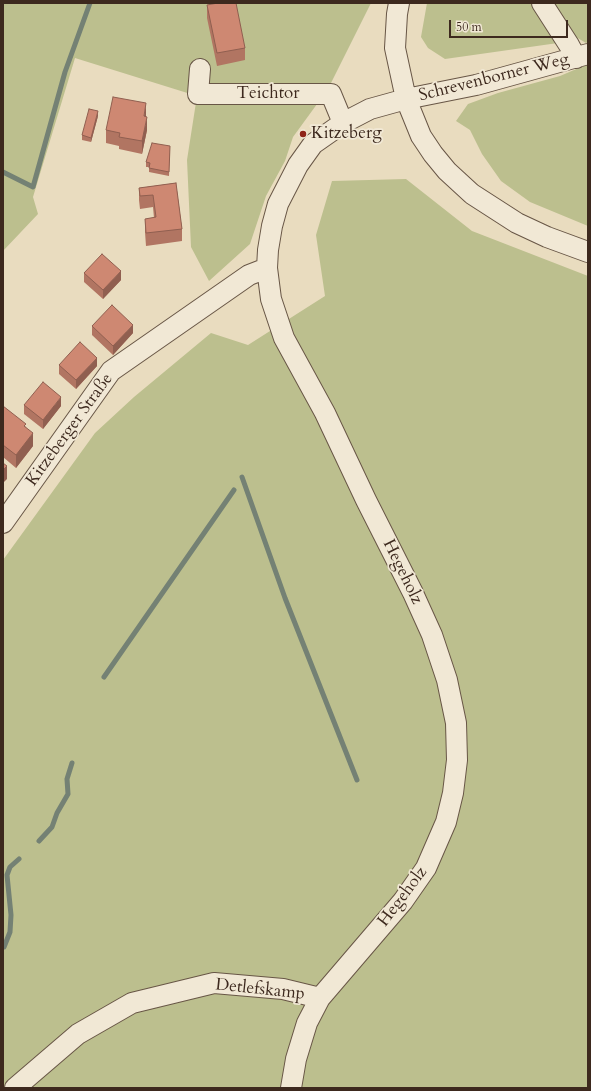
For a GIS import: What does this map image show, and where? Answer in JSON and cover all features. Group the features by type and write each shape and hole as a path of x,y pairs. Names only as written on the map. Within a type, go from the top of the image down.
{"street":[{"path":"399,3 395,48 406,99"},
{"path":"542,3 569,45 582,56"},
{"name":"Schrevenborner Weg","path":"582,56 476,85 406,99 421,136 433,154 447,171 472,194 517,223 547,237 588,252"},
{"name":"Teichtor","path":"200,69 198,94 331,94 343,123"},
{"name":"Hegeholz","path":"291,1088 296,1058 307,1023 320,998 403,901 426,868 446,822 453,793 457,760 456,723 447,680 432,635 325,413 284,338 271,299 267,268 268,250 278,204 298,165 313,144 343,123 370,109 406,99"},
{"name":"Kitzeberger Straße","path":"3,523 111,371 249,275 267,268"},
{"name":"Detlefskamp","path":"15,1088 78,1034 132,1003 214,983 284,989 320,998"}],"green space":[{"path":"3,3 371,3 328,89 293,137 285,161 266,196 250,244 209,281 191,247 187,160 197,96 75,58 33,197 38,214 3,251"},
{"path":"427,3 539,3 565,42 445,59 428,48 421,37"},
{"path":"550,3 588,3 588,42 586,43 571,34"},
{"path":"588,64 588,226 530,202 501,181 482,154 470,130 456,121 468,104 498,93 560,76"},
{"path":"406,179 472,231 588,276 588,1088 3,1088 3,560 95,433 134,397 211,333 248,345 325,296 316,235 332,181"}],"building":[{"path":"218,3 236,3 245,48 217,53 207,5"},
{"path":"113,97 146,103 144,116 147,117 142,141 119,137 120,133 106,130"},
{"path":"89,109 98,111 91,138 82,135"},
{"path":"152,143 170,146 169,172 149,168 150,163 146,162"},
{"path":"176,183 182,229 146,233 145,219 156,217 153,195 140,196 139,188"},
{"path":"102,254 121,271 103,290 84,273"},
{"path":"112,305 133,325 113,346 92,326"},
{"path":"80,342 97,358 76,380 59,365"},
{"path":"43,382 61,397 43,420 24,405"},
{"path":"3,406 26,424 24,426 33,433 16,455 3,445"},
{"path":"3,463 7,466 3,470"}],"waterway":[{"path":"3,172 33,187 65,72 90,3"},
{"path":"242,477 285,598 357,780"},
{"path":"104,677 234,490"},
{"path":"39,841 52,827 57,813 68,794 67,779 72,763"},
{"path":"4,947 10,932 11,915 7,875 10,867 19,859"}],"place":[{"name":"Kitzeberg","path":"303,134"}]}
